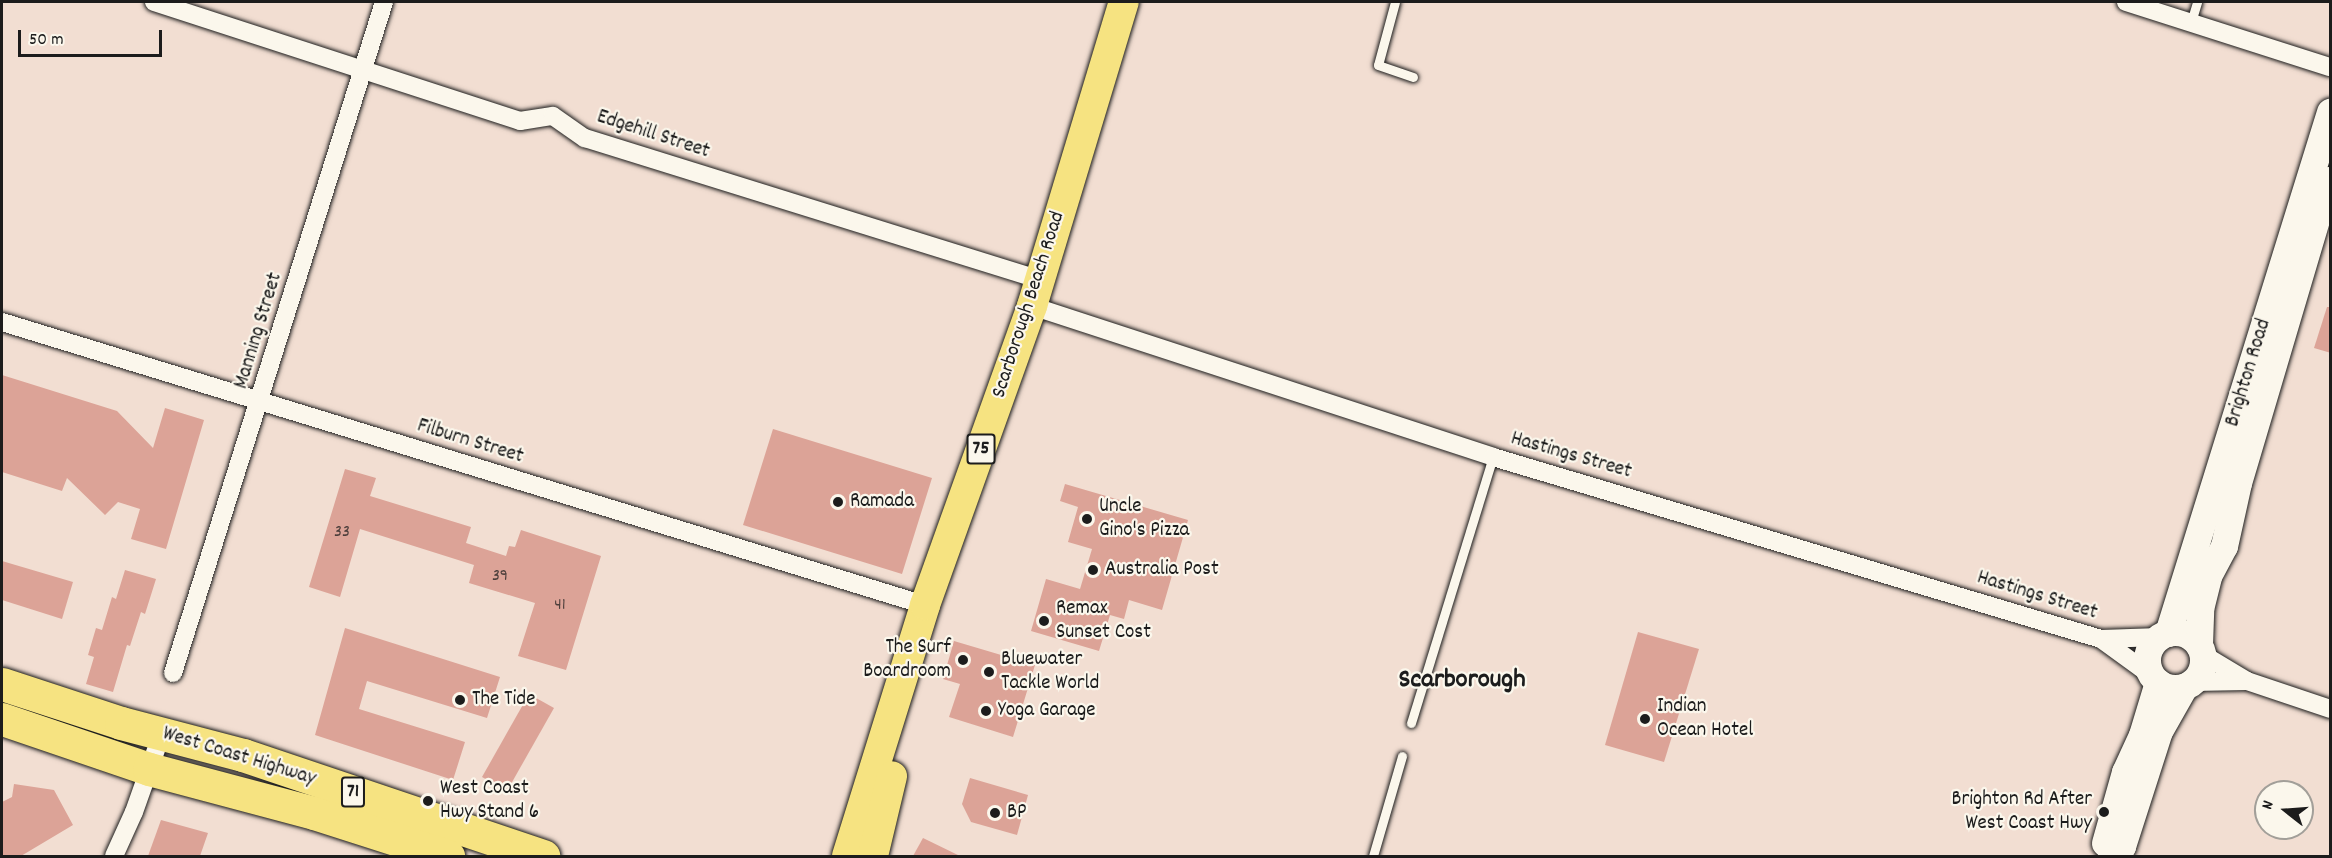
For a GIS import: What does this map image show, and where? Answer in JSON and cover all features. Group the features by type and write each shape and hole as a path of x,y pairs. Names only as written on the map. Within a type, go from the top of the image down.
{"highway":[{"name":"West Coast Highway","path":"2,684 243,755 543,856"},
{"name":"West Coast Highway","path":"2,719 149,770 314,813 448,856"}],"main road":[{"name":"Scarborough Beach Road","path":"847,856 925,605 1036,293 1124,2"},
{"name":"Scarborough Beach Road","path":"873,856 925,605"}],"street":[{"name":"Edgehill Street","path":"154,2 187,6 520,121 553,116 585,138 1036,293"},
{"name":"Manning Street","path":"173,673 384,2"},
{"path":"2127,2 2331,67"},
{"name":"Brighton Road","path":"2164,635 2331,112"},
{"name":"Brighton Road","path":"2201,650 2200,609 2208,576 2224,546 2238,483 2331,173"},
{"name":"Hastings Street","path":"1036,293 1493,457 2101,639 2171,682"},
{"name":"Filburn Street","path":"2,322 925,605"},
{"path":"2247,681 2171,682 2148,659 2164,635 2184,634 2201,650 2247,681 2331,709"},
{"name":"Hastings Street","path":"2101,639 2164,635"},
{"path":"2171,682 2202,670 2201,650"},
{"path":"2109,856 2122,846 2159,731 2171,682"},
{"path":"114,856 162,733"}],"lane":[{"path":"1395,2 1378,65 1413,77"},
{"path":"2191,22 2197,2"},
{"path":"1411,723 1493,457"},
{"path":"1373,856 1402,756"}],"building":[{"path":"2327,307 2331,307 2331,353 2314,348"},
{"path":"2,375 117,411 153,448 165,408 204,420 166,549 131,539 140,509 118,502 105,515 67,478 62,491 2,472"},
{"name":"Ramada","path":"773,429 932,478 902,574 743,525"},
{"path":"345,469 376,478 370,496 471,527 466,543 506,556 509,546 515,547 521,530 601,556 566,670 518,656 535,603 469,583 474,565 360,529 340,597 309,587"},
{"path":"1065,484 1188,520 1162,610 1129,600 1124,619 1110,615 1099,651 1031,631 1046,579 1080,589 1092,549 1068,542 1078,507 1060,501"},
{"path":"2,561 73,582 62,619 2,600"},
{"path":"125,570 156,579 145,614 141,612 130,646 127,645 113,692 86,684 94,657 88,655 96,628 102,630 112,597 116,599"},
{"name":"The Tide","path":"345,628 500,677 487,718 367,681 359,709 465,742 453,780 315,735"},
{"name":"Indian Ocean Hotel","path":"1638,632 1699,649 1664,762 1605,745"},
{"path":"954,641 1035,665 1013,737 949,717 960,684 943,679"},
{"path":"529,694 554,708 507,791 482,777"},
{"name":"BP","path":"970,778 1028,795 1017,835 971,822 962,804"},
{"path":"14,784 54,790 73,825 21,856 2,856 2,802 12,797"},
{"path":"161,820 208,833 200,856 148,856"},
{"name":"BP","path":"923,838 960,856 913,856"}],"place":[{"name":"Ramada","path":"838,502"},
{"name":"Uncle Gino's Pizza","path":"1087,519"},
{"name":"Australia Post","path":"1093,570"},
{"name":"Remax Sunset Cost","path":"1044,621"},
{"name":"The Surf Boardroom","path":"963,660"},
{"name":"Bluewater Tackle World","path":"989,672"},
{"name":"The Tide","path":"460,700"},
{"name":"Yoga Garage","path":"986,711"},
{"name":"Indian Ocean Hotel","path":"1645,719"},
{"name":"West Coast Hwy Stand 6","path":"428,801"},
{"name":"Brighton Rd After West Coast Hwy","path":"2104,812"},
{"name":"BP","path":"995,813"}],"district":[{"name":"Scarborough","path":"1462,681"}]}
